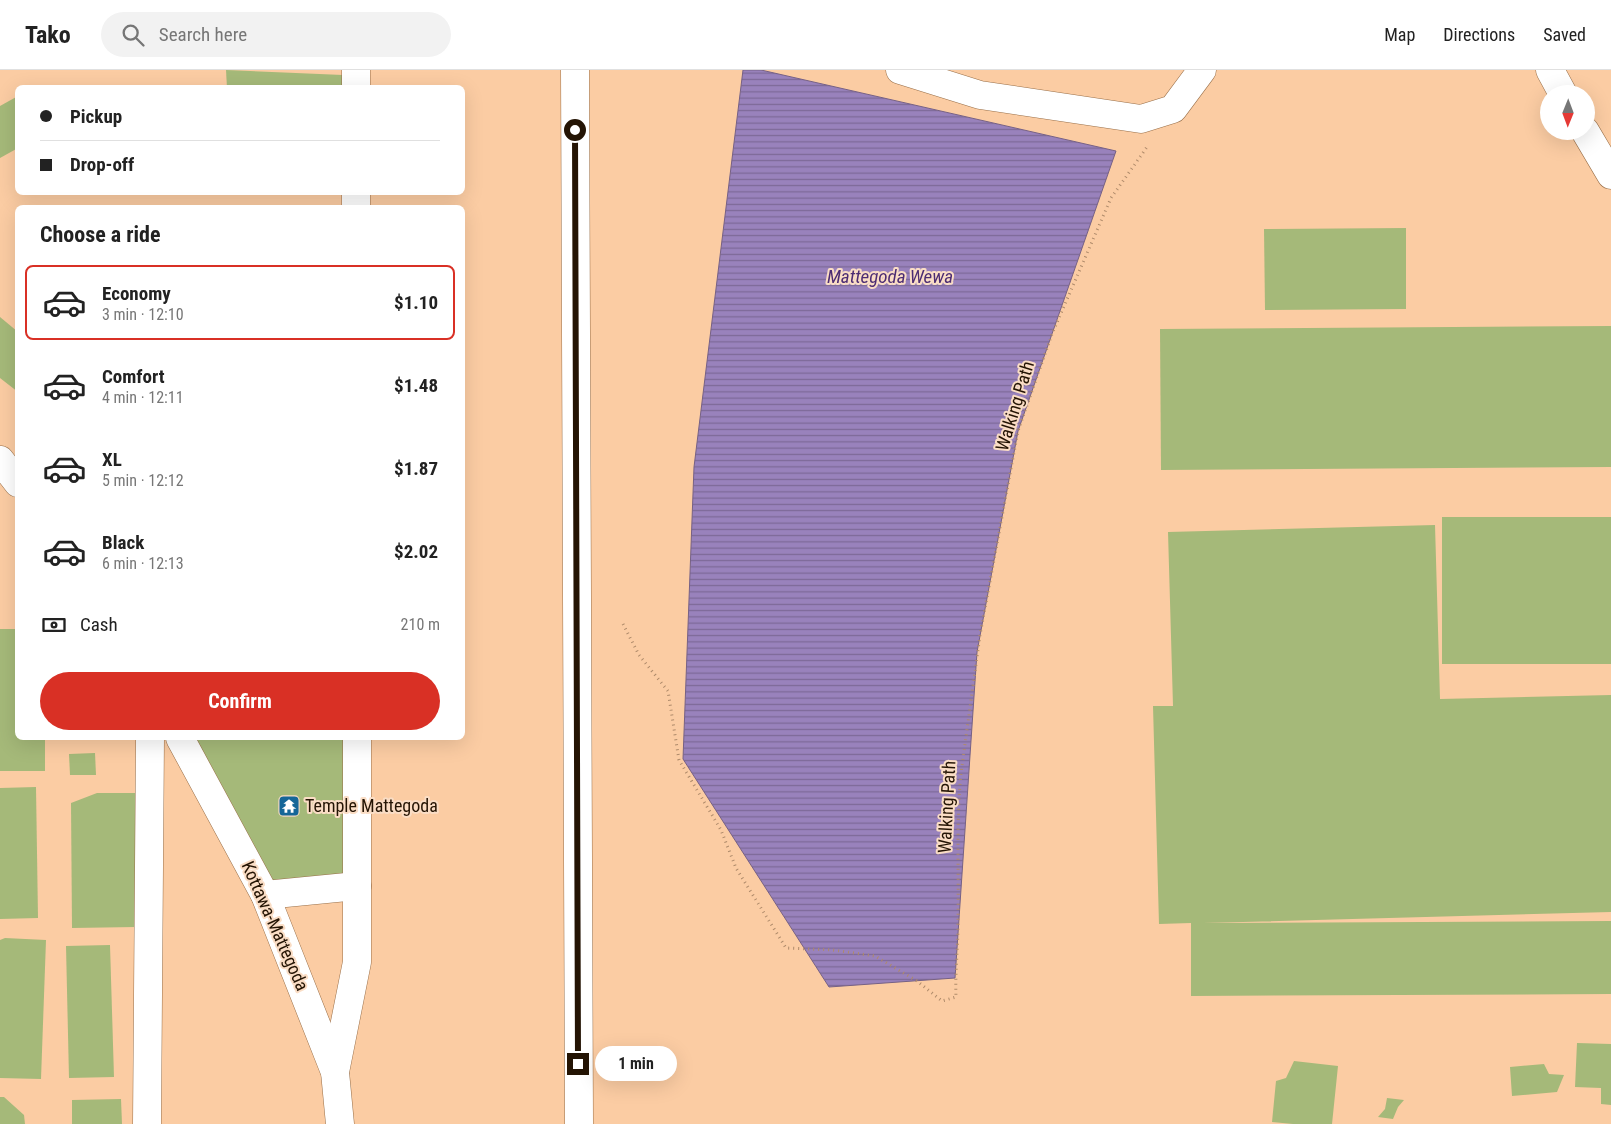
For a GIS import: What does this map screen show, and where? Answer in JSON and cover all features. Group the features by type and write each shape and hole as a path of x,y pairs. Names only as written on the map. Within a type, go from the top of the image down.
{"street":[{"path":"356,70 356,85"},
{"path":"575,70 579,1124"},
{"path":"900,70 980,95 1141,119 1173,109 1202,70"},
{"path":"1550,70 1559,85"},
{"path":"1590,140 1611,176"},
{"path":"0,461 15,480"},
{"path":"147,1124 150,740"},
{"name":"Kottawa-Mattegoda","path":"181,740 265,895 335,1072 340,1124"},
{"path":"335,1072 357,962 357,740"},
{"path":"265,895 357,886"}],"path":[{"name":"Walking Path","path":"623,624 640,654 668,691 679,760 720,830 736,868 786,948 833,950 875,956 916,981 942,1001 956,997 958,819 961,773 980,635 1018,430 1052,334 1111,198 1173,109"}],"water":[{"name":"Mattegoda Wewa","path":"743,70 761,70 1116,151 1018,431 977,652 955,978 829,987 683,759 694,467"}],"building":[{"path":"226,70 343,75 343,85 227,85"},
{"path":"15,98 15,150 0,158 0,106"},
{"path":"1406,228 1406,309 1265,310 1264,229"},
{"path":"0,317 15,330 15,390 0,378"},
{"path":"1611,326 1611,467 1161,470 1160,329"},
{"path":"1442,517 1611,517 1611,664 1442,664"},
{"path":"1435,525 1440,699 1611,695 1611,912 1203,923 1611,921 1611,994 1191,996 1191,923 1159,924 1153,706 1173,706 1168,532"},
{"path":"0,629 15,629 15,740 45,740 45,771 0,771"},
{"name":"Temple Mattegoda","path":"196,740 346,740 350,875 269,883"},
{"path":"95,753 96,775 70,775 69,754"},
{"path":"36,787 38,918 0,919 0,788"},
{"path":"97,793 135,793 136,927 72,928 71,803"},
{"path":"5,938 46,940 41,1079 0,1078 0,940"},
{"path":"110,945 114,1077 69,1078 66,946"},
{"path":"1577,1043 1611,1044 1611,1105 1601,1104 1601,1088 1575,1087"},
{"path":"1294,1061 1338,1066 1332,1124 1272,1122 1276,1081 1286,1078"},
{"path":"1544,1064 1549,1074 1564,1075 1557,1092 1512,1096 1510,1067"},
{"path":"0,1097 4,1097 24,1115 25,1124 0,1124"},
{"path":"1387,1098 1404,1100 1398,1107 1393,1119 1378,1117 1385,1109"},
{"path":"121,1099 122,1124 72,1124 72,1100"}],"place":[{"name":"Temple Mattegoda","path":"289,806"}],"route":[{"path":"575,130 578,1064"}]}
